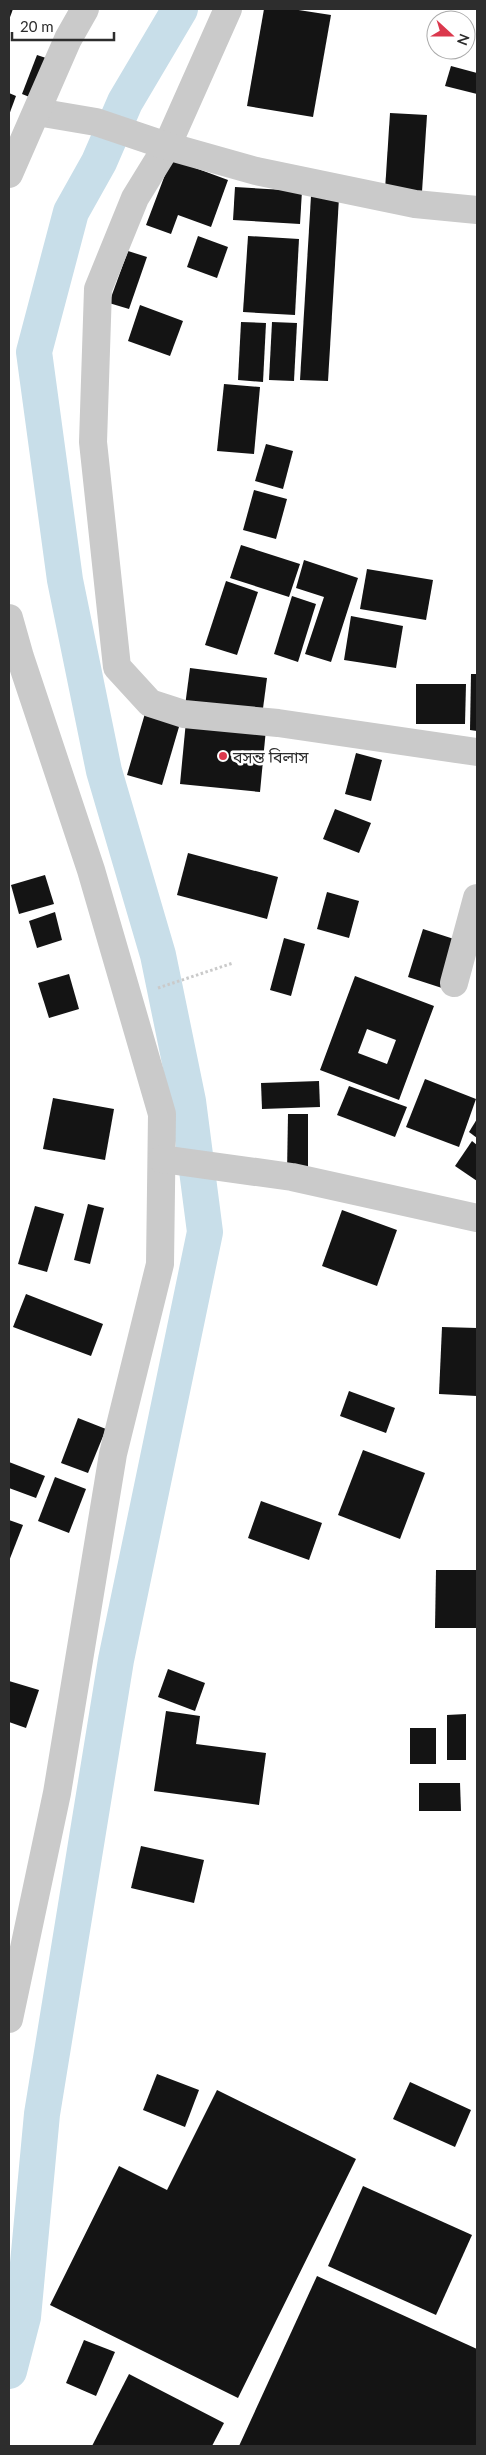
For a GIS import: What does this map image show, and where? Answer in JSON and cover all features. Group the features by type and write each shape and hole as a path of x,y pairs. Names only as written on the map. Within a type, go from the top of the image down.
{"street":[{"path":"9,174 68,39 85,9"},
{"path":"228,9 134,198 98,289 93,442 117,667 150,703 184,714 278,723 477,752"},
{"path":"36,112 96,122 161,144 256,172 415,204 477,210"},
{"path":"9,618 20,657 91,870 162,1114 160,1264 113,1454 57,1793 9,2019"},
{"path":"454,983 477,898"},
{"path":"162,1159 292,1178 477,1218"}],"path":[{"path":"129,998 233,963"}],"building":[{"path":"9,9 13,9 9,20"},
{"path":"264,9 292,9 331,15 313,117 247,106"},
{"path":"37,55 52,60 37,100 22,94"},
{"path":"451,66 477,73 477,94 445,86"},
{"path":"9,93 16,96 9,115"},
{"path":"390,113 427,115 422,192 385,190"},
{"path":"171,159 228,180 211,227 178,215 171,234 146,225"},
{"path":"235,187 302,191 300,224 233,220"},
{"path":"311,196 339,198 328,381 300,380"},
{"path":"198,236 228,247 217,278 187,267"},
{"path":"248,236 299,239 295,315 243,312"},
{"path":"128,251 147,257 129,309 109,303"},
{"path":"140,305 183,321 170,356 128,341"},
{"path":"241,322 266,323 263,382 238,380"},
{"path":"272,322 297,323 294,381 269,380"},
{"path":"224,384 260,387 254,454 217,451"},
{"path":"266,444 293,451 283,489 255,481"},
{"path":"254,490 287,499 276,539 243,530"},
{"path":"241,545 300,564 289,597 230,578"},
{"path":"304,560 358,578 331,662 305,654 324,597 296,588"},
{"path":"367,569 433,580 426,620 360,609"},
{"path":"226,581 258,592 237,655 205,645"},
{"path":"292,596 316,604 298,662 274,654"},
{"path":"351,616 403,626 396,668 344,660"},
{"path":"190,668 267,678 262,716 185,706"},
{"path":"471,674 477,674 477,731 470,730"},
{"path":"416,684 466,684 465,724 416,724"},
{"path":"146,710 181,720 162,785 127,775"},
{"name":"বসন্ত বিলাস","path":"186,721 266,729 260,792 180,784"},
{"path":"356,753 382,760 371,801 345,794"},
{"path":"335,809 371,823 359,853 323,839"},
{"path":"188,853 278,877 267,919 177,895"},
{"path":"45,875 54,904 19,914 11,885"},
{"path":"327,892 359,901 349,938 317,929"},
{"path":"55,912 62,940 37,948 29,921"},
{"path":"423,929 457,940 442,988 408,977"},
{"path":"284,938 305,944 291,996 270,990"},
{"path":"69,974 79,1009 49,1018 38,983"},
{"path":"355,976 434,1006 399,1100 320,1070","holes":["367,1029 396,1040 387,1064 358,1053"]},
{"path":"425,1079 476,1099 459,1147 406,1127"},
{"path":"319,1081 320,1107 262,1109 261,1083"},
{"path":"349,1086 407,1107 395,1137 337,1115"},
{"path":"53,1098 114,1109 105,1160 43,1149"},
{"path":"288,1114 308,1114 308,1174 287,1173"},
{"path":"477,1119 477,1138 469,1132"},
{"path":"472,1141 477,1145 477,1181 455,1166"},
{"path":"88,1204 104,1208 90,1264 74,1260"},
{"path":"35,1206 64,1214 47,1272 18,1264"},
{"path":"342,1210 397,1230 377,1286 322,1266"},
{"path":"26,1294 103,1324 91,1356 13,1327"},
{"path":"442,1327 477,1328 477,1396 439,1394"},
{"path":"349,1391 395,1408 386,1433 340,1416"},
{"path":"78,1418 106,1429 88,1473 61,1463"},
{"path":"363,1450 425,1473 400,1539 338,1515"},
{"path":"9,1462 45,1476 36,1498 9,1488"},
{"path":"55,1477 86,1489 69,1533 38,1521"},
{"path":"261,1501 322,1523 309,1560 248,1538"},
{"path":"9,1520 23,1525 9,1561"},
{"path":"436,1570 477,1570 477,1628 435,1628"},
{"path":"168,1669 205,1683 195,1711 158,1697"},
{"path":"9,1681 39,1690 26,1728 9,1722"},
{"path":"166,1711 200,1716 196,1744 266,1753 259,1805 154,1791"},
{"path":"466,1714 466,1760 447,1760 447,1715"},
{"path":"410,1728 436,1728 436,1764 410,1764"},
{"path":"419,1783 460,1783 461,1811 419,1811"},
{"path":"141,1846 204,1860 194,1903 131,1888"},
{"path":"157,2074 199,2090 185,2127 143,2110"},
{"path":"410,2082 471,2110 455,2147 393,2119"},
{"path":"217,2090 356,2159 238,2398 50,2305 119,2166 167,2190"},
{"path":"363,2186 472,2235 436,2315 328,2266"},
{"path":"317,2276 477,2349 477,2446 239,2446"},
{"path":"84,2340 115,2352 96,2396 66,2383"},
{"path":"129,2374 224,2423 212,2446 92,2446"}],"waterway":[{"path":"9,2371 23,2317 42,2114 116,1660 205,1232 188,1101 158,955 104,771 65,580 34,352 71,212 99,162 125,102 180,9"}],"place":[{"name":"বসন্ত বিলাস","path":"223,756"}]}
